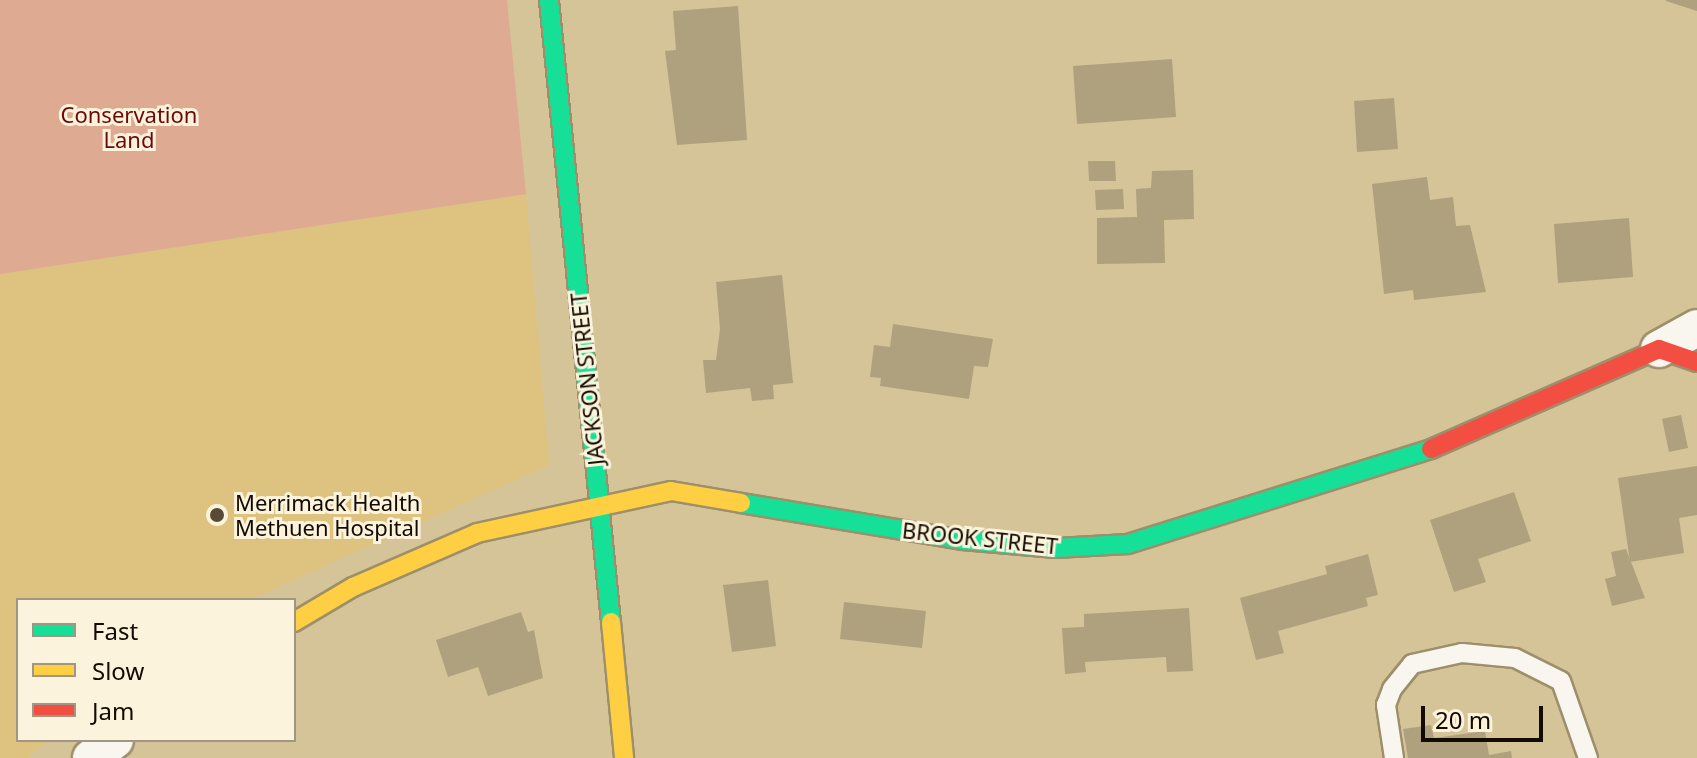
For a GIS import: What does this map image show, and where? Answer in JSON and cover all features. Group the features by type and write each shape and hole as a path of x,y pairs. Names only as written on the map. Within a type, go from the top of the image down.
{"street":[{"name":"JACKSON STREET","path":"549,0 624,758"},
{"name":"BROOK STREET","path":"296,621 353,587 477,533 600,511 671,491 962,540 1056,548 1128,544 1417,455 1659,349 1697,328"},
{"path":"1659,349 1697,362"}],"lane":[{"path":"1394,758 1386,705 1392,689 1412,664 1462,653 1515,658 1561,681 1588,758"}],"shaded area":[{"name":"Merrimack Health Methuen Hospital","path":"526,194 549,465 253,598 16,598 16,742 47,742 27,758 0,758 0,274"}],"green space":[{"name":"Conservation Land","path":"0,0 507,0 526,194 0,274"}],"building":[{"path":"1666,0 1697,0 1697,11 1666,1"},
{"path":"738,6 747,140 677,145 665,51 676,50 673,11"},
{"path":"1172,59 1176,117 1077,124 1073,66"},
{"path":"1394,98 1398,149 1357,152 1354,101"},
{"path":"1088,161 1115,161 1116,181 1089,181"},
{"path":"1193,170 1194,219 1164,220 1165,263 1097,264 1097,218 1137,217 1136,189 1151,188 1152,171"},
{"path":"1427,177 1430,200 1453,197 1456,226 1470,225 1486,292 1414,300 1413,290 1384,294 1372,184"},
{"path":"1123,189 1124,209 1096,210 1095,190"},
{"path":"1629,218 1633,277 1558,283 1554,224"},
{"path":"782,275 793,383 773,385 774,399 752,401 750,388 706,393 703,360 716,360 720,329 716,282"},
{"path":"893,324 993,339 988,367 974,366 969,399 880,386 881,378 870,377 874,345 890,347"},
{"path":"1681,415 1688,448 1669,452 1662,419"},
{"path":"1697,466 1697,515 1679,518 1684,553 1630,562 1618,478"},
{"path":"1514,492 1531,541 1478,559 1486,582 1454,592 1430,520"},
{"path":"1626,549 1645,598 1612,606 1605,579 1616,576 1611,552"},
{"path":"1368,554 1378,595 1366,598 1368,606 1278,631 1284,653 1256,660 1240,598 1327,574 1325,566"},
{"path":"768,580 776,646 732,652 723,585"},
{"path":"844,602 926,611 922,648 840,639"},
{"path":"1189,608 1193,671 1167,672 1166,657 1085,662 1086,672 1065,674 1062,628 1084,627 1084,614"},
{"path":"521,612 528,632 534,630 543,678 488,696 478,667 448,677 436,640"},
{"path":"1431,725 1434,738 1485,731 1489,755 1511,751 1512,758 1408,758 1403,729"}],"traffic: fast":[{"path":"549,0 611,622"},
{"path":"741,503 962,540 1056,548 1128,544 1431,449"}],"traffic: slow":[{"path":"296,621 353,587 477,533 671,491 741,503"},
{"path":"611,622 624,758"}],"traffic: jam":[{"path":"1431,449 1659,349 1697,362"}],"place":[{"name":"Merrimack Health Methuen Hospital","path":"217,515"}]}
